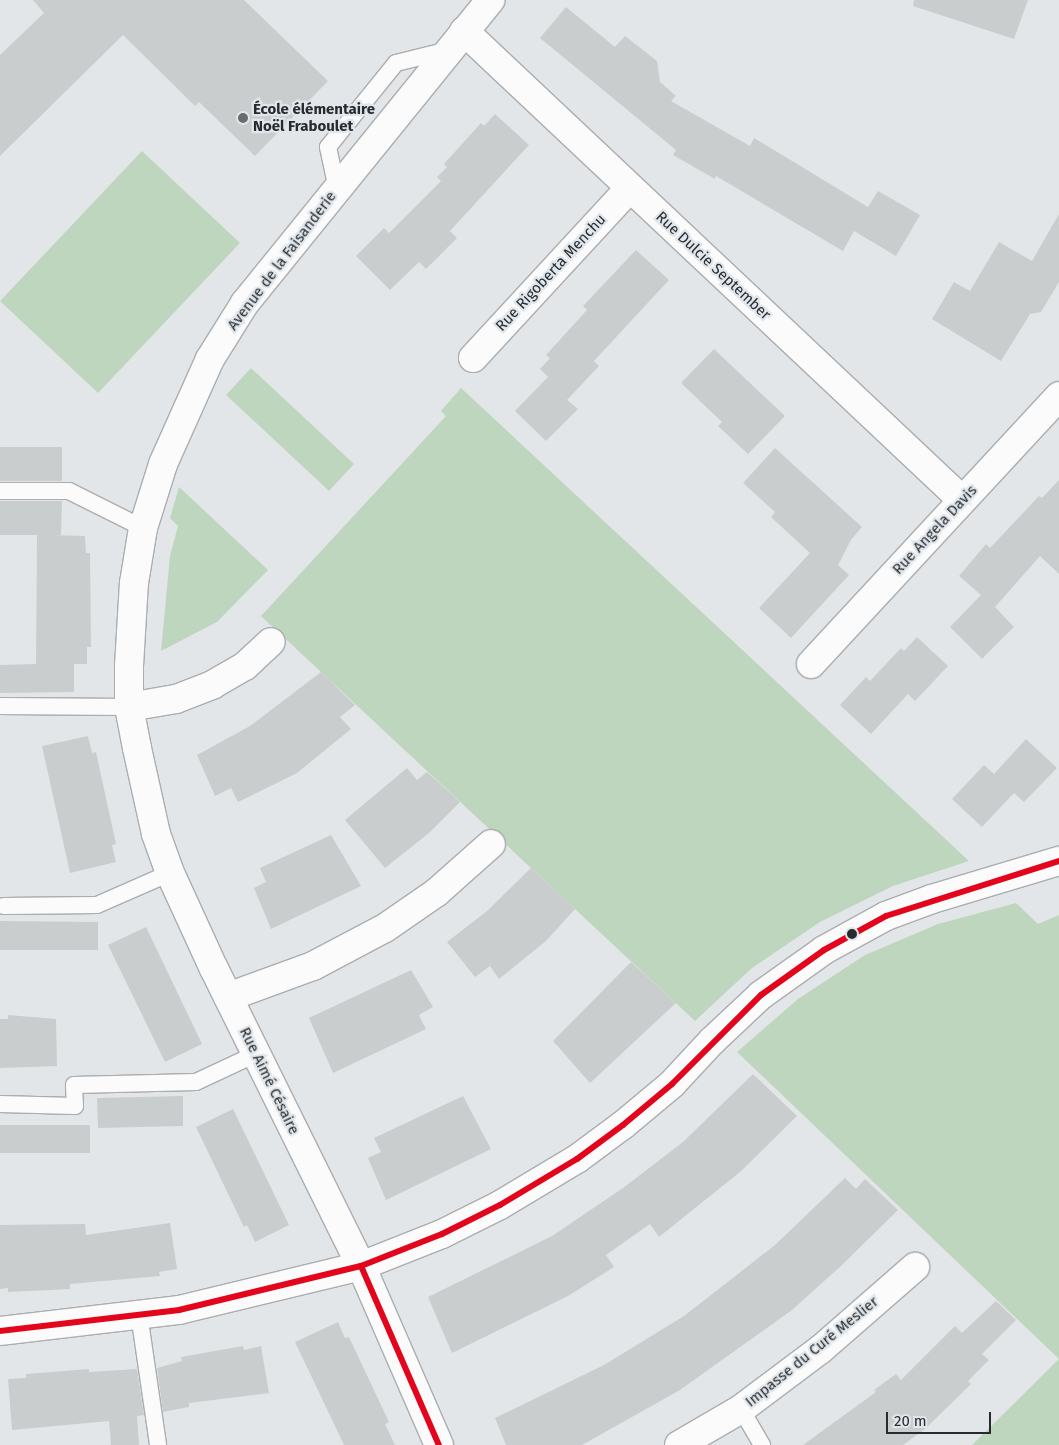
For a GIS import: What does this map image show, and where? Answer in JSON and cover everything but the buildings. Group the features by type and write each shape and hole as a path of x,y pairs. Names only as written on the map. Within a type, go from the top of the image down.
{"street":[{"name":"Avenue de la Faisanderie","path":"129,707 134,582 143,528 166,456 210,359 246,304 336,189 490,0"},
{"name":"Rue Dulcie September","path":"456,41 630,188 962,500"},
{"name":"Rue Rigoberta Menchu","path":"473,358 630,188"},
{"name":"Rue Angela Davis","path":"811,664 1059,396"},
{"path":"129,707 176,699 212,685 245,666 272,642"},
{"name":"Rue Aimé Césaire","path":"129,707 156,834 170,873 228,997 361,1266 439,1445"},
{"path":"228,997 313,966 385,928 437,892 491,844"},
{"path":"0,1331 179,1310 361,1266 442,1234 500,1205 577,1159 672,1084 712,1041 761,995 824,950 886,916 932,898 1059,861"},
{"name":"Impasse du Curé Meslier","path":"679,1445 741,1409 821,1349 915,1267"}],"lane":[{"path":"0,491 69,491 143,528"},
{"path":"0,706 129,707"},
{"path":"4,906 96,905 170,873"},
{"path":"0,1104 75,1106 74,1085 196,1082 256,1054"},
{"path":"139,1314 158,1445"},
{"path":"741,1409 762,1445"}],"green space":[{"path":"142,151 240,243 98,393 0,301"},
{"path":"251,368 354,464 329,491 226,395"},
{"path":"461,388 969,861 893,886 820,922 752,968 695,1021 261,616 446,416 441,411"},
{"path":"179,487 268,570 217,622 161,651 170,556 178,526 170,518"},
{"path":"1016,903 1038,924 1059,915 1059,1359 737,1052 798,999 865,955 938,924"},
{"path":"1059,1359 1059,1445 972,1445"}],"transit line":[{"path":"0,1331 179,1310 361,1266 442,1234 500,1205 577,1159 623,1125 672,1084 761,995 824,950 886,916 1059,861"},
{"path":"361,1266 439,1445"}],"place":[{"name":"École élémentaire Noël Fraboulet","path":"243,118"}]}
